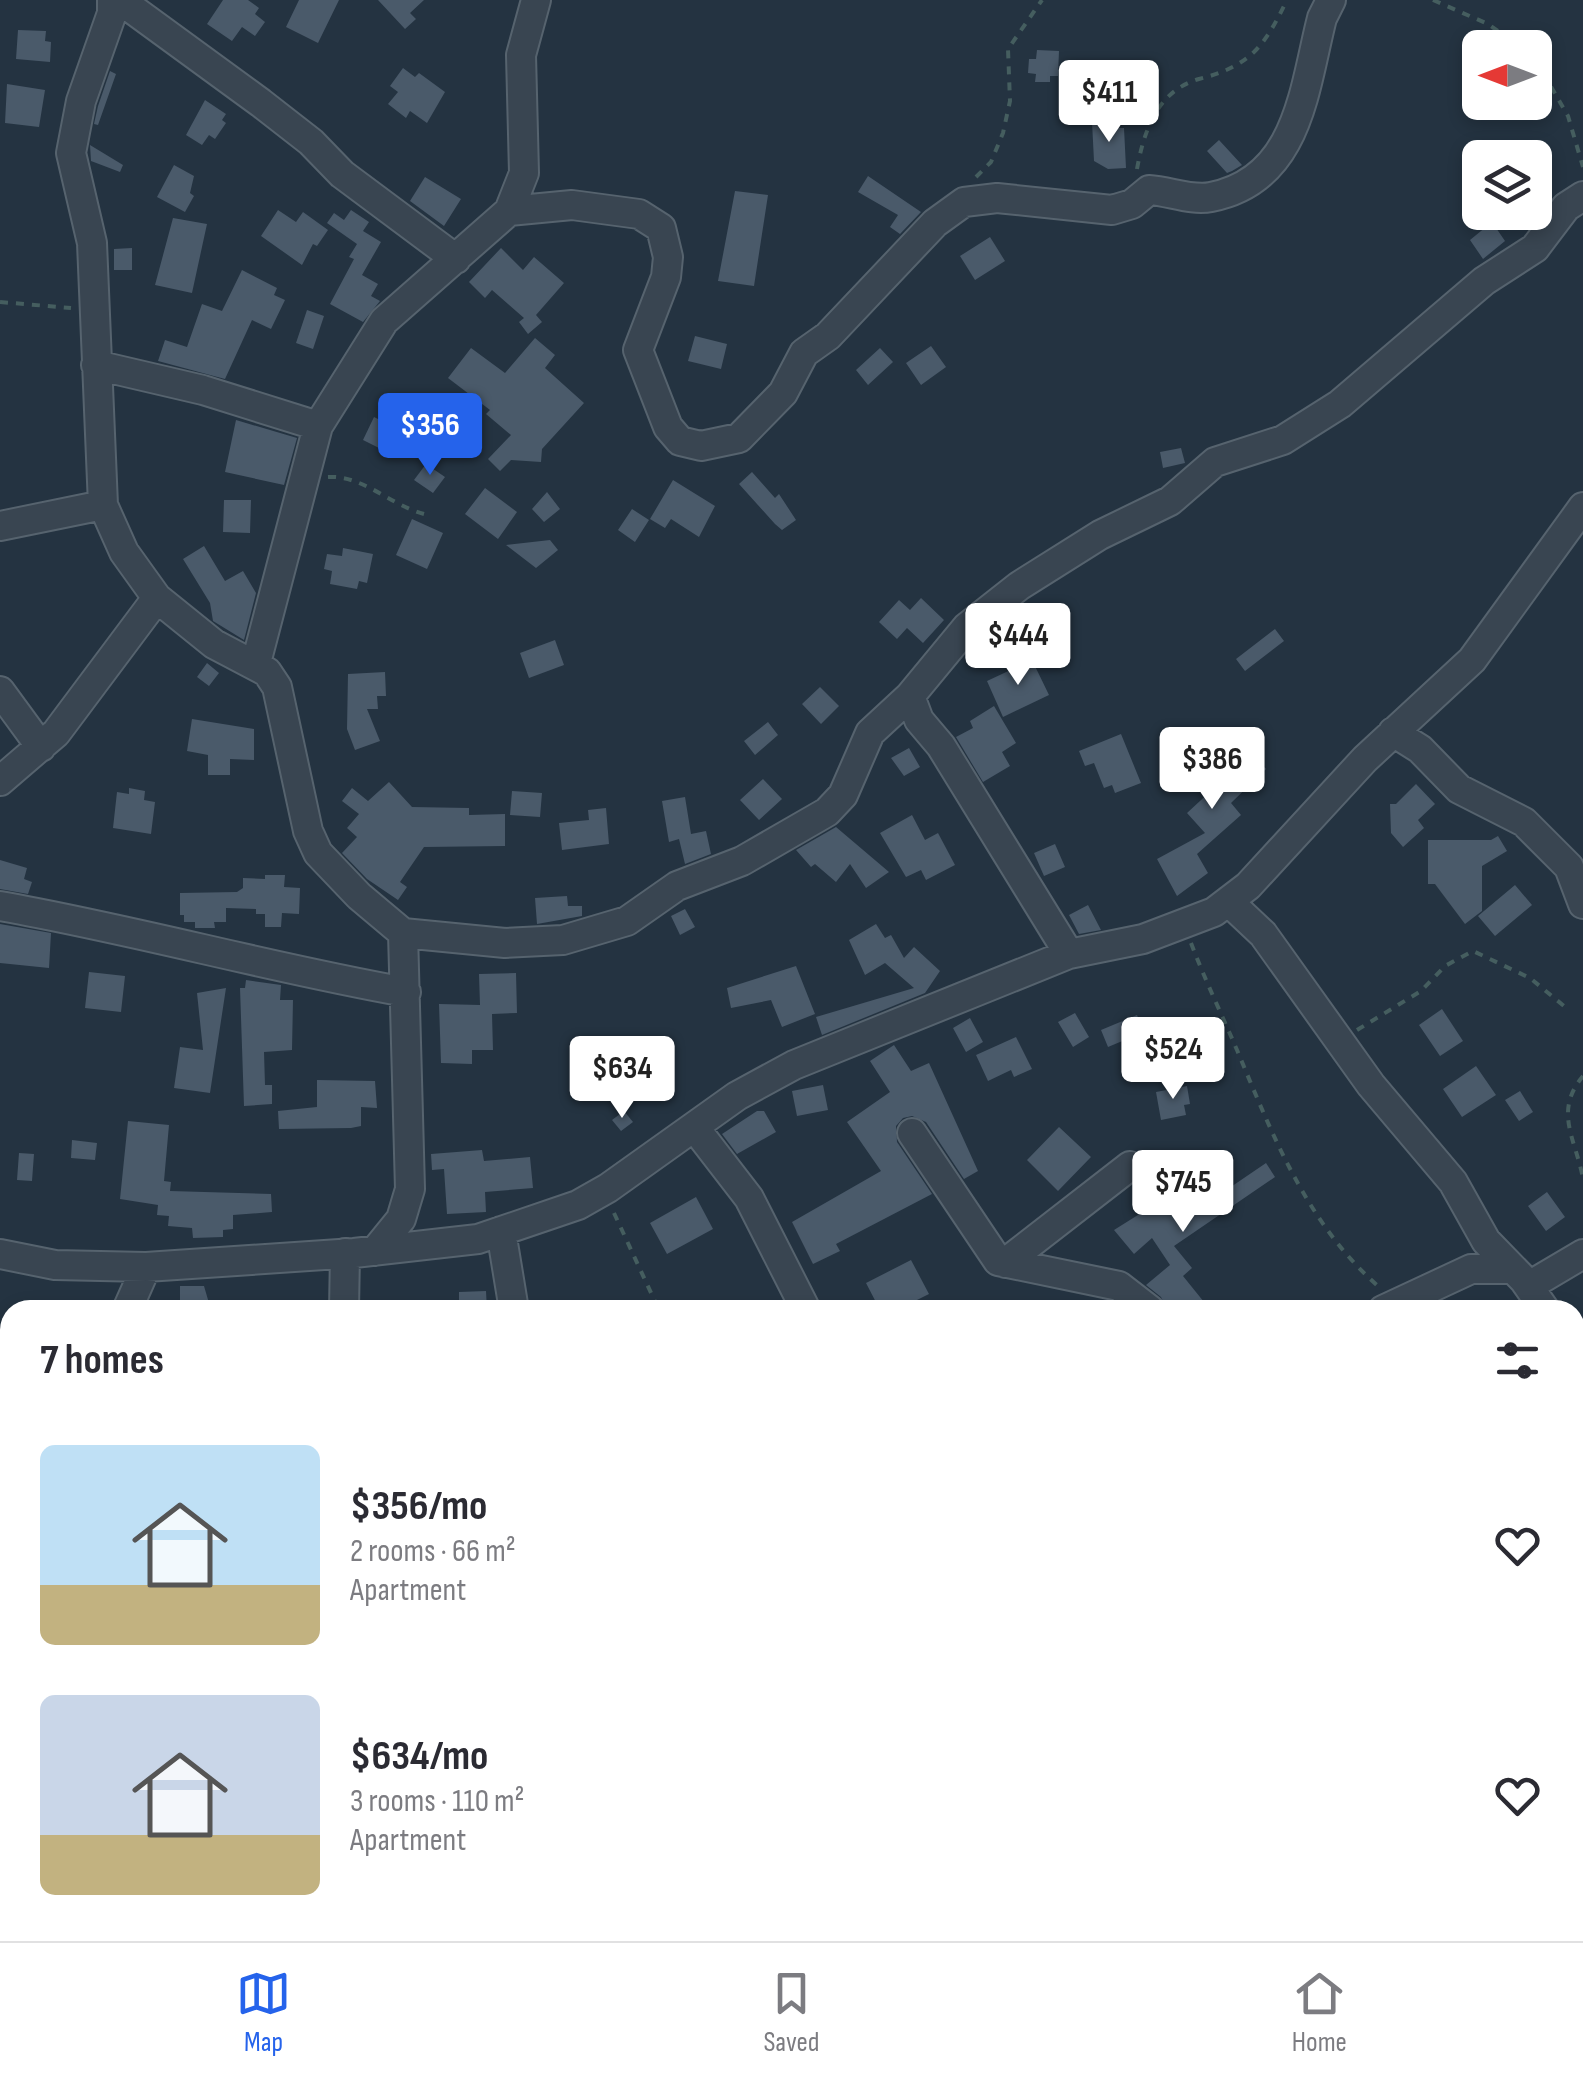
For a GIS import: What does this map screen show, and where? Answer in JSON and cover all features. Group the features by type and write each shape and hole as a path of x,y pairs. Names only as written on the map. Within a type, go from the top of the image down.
{"street":[{"path":"112,0 112,13 81,101 71,153 89,216 104,505 124,552 157,598 214,644 256,662 277,687 302,806 318,853 359,896 403,933 504,943 563,940 627,921 678,886 742,861 831,809 843,795 870,734 910,696 967,628 1019,586 1100,535 1170,501 1216,462 1297,433 1340,404 1471,291 1535,248 1566,208 1583,196"},
{"path":"120,0 261,103 311,142 342,174 456,260"},
{"path":"256,662 318,426 384,321 508,211 524,172 521,56 536,0"},
{"path":"508,211 586,207 639,214 661,228 668,256 666,277 638,350 642,369 668,427 680,441 701,446 731,442 784,393 804,354 828,336 935,223 964,202 989,197 1112,210 1132,204 1149,190 1212,197 1280,157 1292,133 1322,18 1332,0"},
{"path":"96,365 203,390 318,426"},
{"path":"0,526 104,505"},
{"path":"0,1254 55,1265 146,1267 346,1254 478,1239 578,1204 604,1190 770,1076 1069,954 1143,939 1184,925 1229,902 1393,732 1449,685 1498,629 1583,506"},
{"path":"0,780 72,715 157,598"},
{"path":"0,691 41,747"},
{"path":"910,696 919,720 941,746 1069,954"},
{"path":"1393,732 1420,749 1459,789 1524,822 1569,867 1583,904"},
{"path":"1229,902 1263,934 1371,1085 1453,1182 1486,1241 1536,1300"},
{"path":"0,906 88,920 212,952 406,992"},
{"path":"375,1251 402,1219 410,1189 403,933"},
{"path":"696,1128 749,1198 801,1300"},
{"path":"912,1133 986,1247 1005,1264 1119,1286 1137,1300"},
{"path":"1005,1264 1130,1166"},
{"path":"502,1231 512,1300"},
{"path":"344,1300 346,1254"},
{"path":"1405,1300 1471,1269 1519,1278 1583,1254"},
{"path":"132,1300 146,1267"}],"path":[{"path":"970,182 999,147 1010,101 1008,49 1042,0"},
{"path":"1132,204 1143,136 1151,118 1186,85 1220,75 1252,54 1287,0"},
{"path":"1433,0 1496,30"},
{"path":"1552,88 1568,116 1583,167"},
{"path":"0,302 66,307 92,321"},
{"path":"305,476 346,477 402,508 424,514"},
{"path":"1184,925 1278,1150 1344,1254 1384,1300"},
{"path":"1338,1037 1412,997 1460,954 1473,950 1530,978 1564,1006"},
{"path":"1583,1076 1569,1097 1564,1121 1575,1144 1583,1180"},
{"path":"604,1190 654,1300"}],"building":[{"path":"223,0 248,0 259,8 255,14 265,22 255,36 242,27 232,41 207,24"},
{"path":"299,0 339,0 318,43 286,27"},
{"path":"378,0 424,0 410,13 416,19 405,29"},
{"path":"18,30 46,31 45,41 51,42 50,62 16,59"},
{"path":"1037,50 1059,51 1058,76 1050,76 1050,82 1035,82 1036,74 1028,73 1029,59 1036,59"},
{"path":"403,68 415,77 419,73 445,92 427,123 410,111 406,118 388,104 398,92 390,86"},
{"path":"110,71 116,74 98,125 94,124 98,106"},
{"path":"7,84 45,90 39,127 5,123"},
{"path":"205,100 226,114 222,120 226,123 215,139 209,135 202,145 186,135"},
{"path":"1092,122 1113,122 1113,128 1124,128 1126,168 1108,169 1094,161"},
{"path":"1219,140 1242,165 1227,173 1207,151"},
{"path":"90,145 123,165 120,172 91,161"},
{"path":"174,165 194,176 190,193 194,196 185,212 157,197"},
{"path":"868,176 921,212 900,234 890,227 898,215 858,192"},
{"path":"425,177 461,199 444,226 410,201"},
{"path":"735,191 768,195 754,286 718,281"},
{"path":"278,210 296,222 303,212 328,230 317,246 313,244 302,265 261,236"},
{"path":"351,210 369,222 363,231 381,242 362,275 378,284 371,296 380,301 363,322 330,304 354,259 349,257 357,244 327,223 334,213 344,220"},
{"path":"173,218 207,224 192,293 155,285"},
{"path":"1482,230 1497,230 1505,241 1483,259 1470,240"},
{"path":"990,237 1005,261 975,280 960,256"},
{"path":"132,248 132,270 114,270 114,249"},
{"path":"501,248 523,270 534,257 564,283 536,315 542,322 528,334 519,322 524,318 492,290 485,298 469,282"},
{"path":"242,270 277,288 274,295 285,300 271,329 252,320 225,379 158,361 165,340 187,347 202,304 222,311"},
{"path":"307,310 324,316 313,349 296,343"},
{"path":"695,336 727,344 721,369 688,361"},
{"path":"535,338 555,355 545,368 584,403 542,449 541,462 511,460 500,471 488,459 511,435 486,414 490,410 448,378 471,348 505,373"},
{"path":"931,346 946,367 921,385 906,363"},
{"path":"880,348 893,362 868,385 856,370"},
{"path":"374,417 390,425 379,448 363,440"},
{"path":"236,420 297,438 284,485 225,472"},
{"path":"428,433 446,442 439,458 420,448"},
{"path":"1181,448 1185,463 1163,468 1160,452"},
{"path":"426,464 445,477 433,493 414,480"},
{"path":"752,472 775,498 779,494 796,520 782,530 739,484"},
{"path":"673,480 715,506 699,537 671,519 665,528 650,519"},
{"path":"485,488 517,512 498,539 465,514"},
{"path":"547,492 560,509 544,522 532,509"},
{"path":"224,500 251,500 250,533 223,532"},
{"path":"632,509 649,520 635,542 618,530"},
{"path":"412,519 443,533 427,569 396,555"},
{"path":"550,540 558,550 536,568 506,545"},
{"path":"204,546 225,581 243,571 256,593 244,640 213,621 210,603 183,559"},
{"path":"343,548 373,554 367,583 359,581 357,589 330,584 332,571 324,569 327,554 342,556"},
{"path":"921,598 944,620 923,643 907,628 897,639 879,622 899,600 910,610"},
{"path":"1275,629 1284,641 1245,671 1236,659"},
{"path":"555,640 564,665 529,678 520,653"},
{"path":"1032,660 1049,695 1003,717 987,681"},
{"path":"207,663 219,673 209,686 197,677"},
{"path":"385,672 386,696 377,696 378,709 367,709 380,741 355,750 347,729 348,674"},
{"path":"820,687 839,706 821,724 802,704"},
{"path":"994,706 1016,743 1002,752 1010,766 983,782 956,737 973,728 970,721"},
{"path":"192,719 254,729 254,760 230,759 230,775 208,775 208,755 187,751"},
{"path":"768,722 778,735 755,755 744,741"},
{"path":"1121,734 1141,783 1115,793 1112,785 1104,788 1094,763 1085,766 1079,751"},
{"path":"1236,737 1266,769 1231,803 1241,815 1197,854 1208,873 1177,896 1157,859 1205,833 1187,813 1214,788 1199,772"},
{"path":"909,748 920,767 904,776 891,758"},
{"path":"763,779 782,799 759,820 740,800"},
{"path":"389,782 412,807 469,808 469,815 505,814 505,846 424,847 400,882 407,887 398,900 367,879 342,853 357,837 347,828 359,814 342,801 352,788 368,801"},
{"path":"1416,784 1435,804 1418,820 1424,828 1403,847 1391,833 1390,804 1396,804"},
{"path":"129,788 145,791 144,800 155,802 151,834 113,828 117,792 129,794"},
{"path":"512,791 542,793 540,817 510,815"},
{"path":"685,797 691,834 706,831 711,854 685,864 679,839 669,842 662,801"},
{"path":"606,808 609,844 562,850 559,823 589,820 588,810"},
{"path":"912,815 925,840 938,833 955,865 926,880 921,870 906,877 880,833"},
{"path":"836,827 889,872 866,888 850,864 836,882 815,864 811,867 796,850"},
{"path":"1498,836 1507,851 1482,866 1482,911 1465,924 1435,884 1428,884 1428,840 1491,840"},
{"path":"1055,844 1065,867 1044,876 1034,853"},
{"path":"0,860 27,868 24,879 32,882 28,894 0,889"},
{"path":"265,875 285,875 284,887 300,888 299,914 282,913 281,927 265,927 265,914 256,914 256,909 226,908 226,922 214,922 215,928 195,928 195,922 184,922 184,915 180,915 180,893 237,892 243,888 243,878 265,879"},
{"path":"1515,885 1532,905 1495,936 1478,916"},
{"path":"567,896 568,906 582,906 582,916 537,924 535,898"},
{"path":"1088,905 1101,930 1079,934 1069,915"},
{"path":"685,909 695,927 680,935 671,916"},
{"path":"0,924 51,933 49,968 0,963"},
{"path":"876,924 885,938 891,935 904,958 914,947 940,971 925,993 822,1035 816,1017 914,988 885,963 865,975 849,940"},
{"path":"796,966 815,1014 782,1027 771,1000 731,1008 727,988"},
{"path":"89,972 125,976 121,1012 85,1008"},
{"path":"516,973 517,1013 492,1014 493,1050 472,1050 472,1064 441,1063 439,1004 480,1005 479,974"},
{"path":"246,980 281,985 280,1000 293,1000 292,1050 264,1052 265,1085 272,1085 272,1104 244,1106 240,988 245,988"},
{"path":"226,988 210,1093 174,1088 180,1047 203,1050 197,993"},
{"path":"1442,1009 1463,1041 1440,1056 1419,1025"},
{"path":"1075,1013 1089,1037 1073,1047 1058,1022"},
{"path":"1137,1015 1144,1032 1108,1047 1101,1030"},
{"path":"970,1018 983,1042 966,1052 953,1028"},
{"path":"1016,1037 1032,1069 1014,1077 1011,1070 988,1081 976,1055"},
{"path":"894,1045 911,1071 929,1063 978,1171 964,1179 926,1122 912,1116 903,1118 896,1126 897,1142 932,1194 836,1244 840,1251 813,1264 792,1222 881,1171 847,1122 890,1092 870,1061"},
{"path":"1476,1066 1496,1095 1462,1117 1443,1089"},
{"path":"317,1080 375,1081 377,1108 361,1107 361,1126 279,1129 278,1111 317,1107"},
{"path":"823,1085 828,1110 797,1116 792,1091"},
{"path":"1187,1086 1190,1104 1184,1105 1186,1115 1161,1120 1156,1092"},
{"path":"1520,1091 1533,1112 1519,1121 1505,1100"},
{"path":"624,1111 633,1122 621,1131 612,1120"},
{"path":"757,1111 764,1111 776,1132 737,1154 722,1134"},
{"path":"128,1121 169,1125 164,1181 171,1182 170,1191 271,1194 272,1212 233,1215 233,1229 223,1230 223,1237 193,1238 192,1228 168,1226 169,1216 157,1215 158,1205 120,1199"},
{"path":"1059,1127 1091,1157 1058,1191 1027,1160"},
{"path":"72,1140 97,1143 95,1160 71,1158"},
{"path":"482,1150 484,1161 530,1157 533,1188 485,1192 486,1212 447,1214 444,1169 432,1170 431,1154"},
{"path":"19,1153 34,1154 32,1181 17,1180"},
{"path":"1266,1163 1275,1177 1174,1246 1192,1268 1183,1276 1202,1300 1162,1300 1146,1285 1170,1265 1152,1238 1134,1254 1114,1230 1181,1188 1197,1210"},
{"path":"1547,1192 1565,1217 1546,1231 1528,1206"},
{"path":"696,1197 713,1229 667,1254 650,1223"},
{"path":"911,1260 929,1294 917,1300 875,1300 866,1283"},
{"path":"180,1286 204,1286 208,1300 180,1300"},
{"path":"486,1291 486,1300 459,1300 459,1292"}]}
